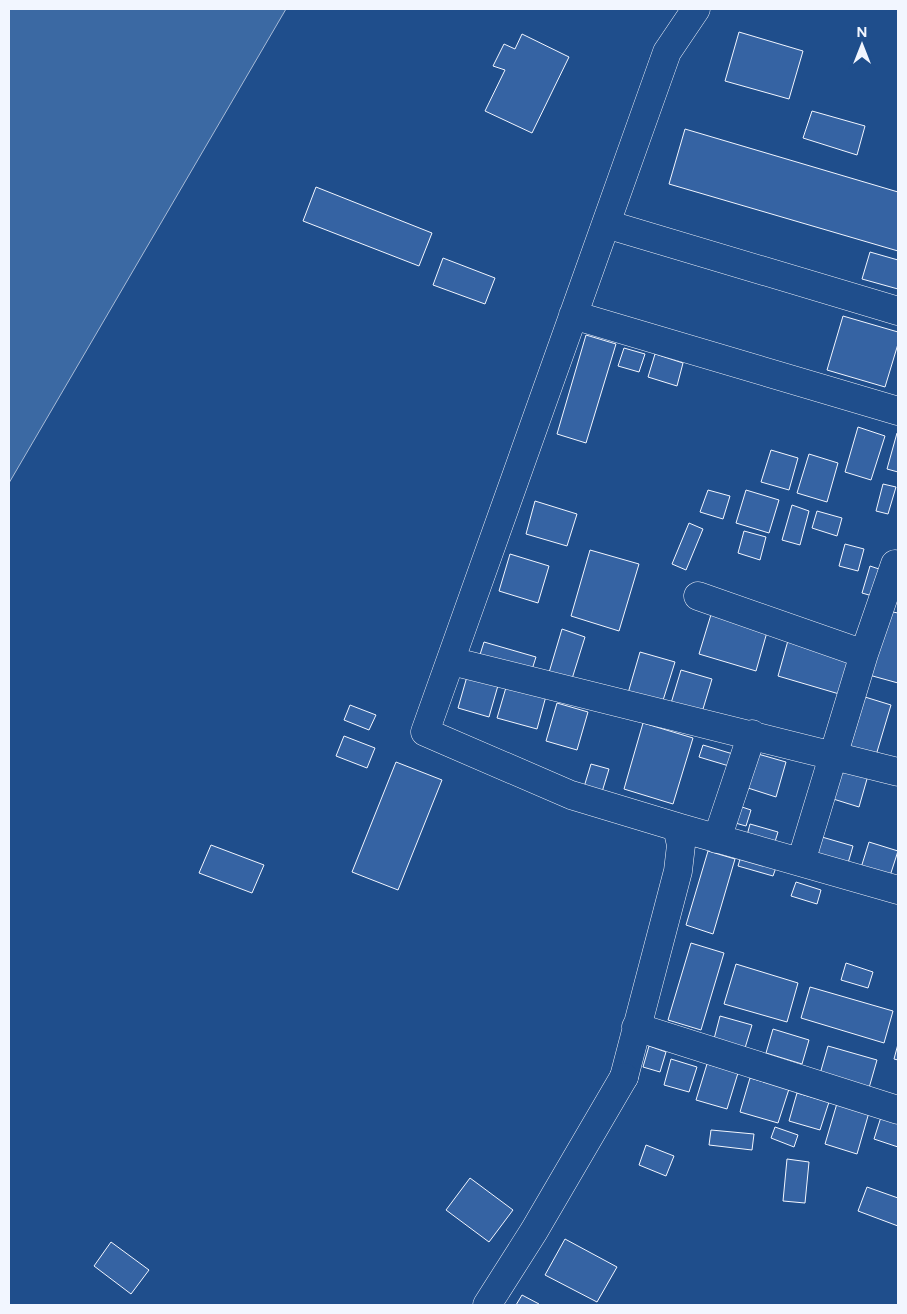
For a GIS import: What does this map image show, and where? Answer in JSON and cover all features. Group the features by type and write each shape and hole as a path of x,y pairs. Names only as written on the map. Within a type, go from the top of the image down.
{"street":[{"path":"696,9 667,52 425,732 571,795 717,839 898,890"},
{"path":"606,224 898,311"},
{"path":"573,315 898,411"},
{"path":"801,862 864,654 896,564"},
{"path":"698,596 864,654"},
{"path":"451,661 834,754 898,772"},
{"path":"717,839 752,734"},
{"path":"487,1305 534,1231 624,1077 678,871 681,845 677,827"},
{"path":"636,1027 898,1110"}],"water":[{"path":"9,9 286,9 9,483"}],"building":[{"path":"739,32 803,51 789,99 725,81"},
{"path":"522,34 569,57 532,133 485,111 505,70 493,66 504,44 515,49"},
{"path":"812,111 865,126 857,155 803,138"},
{"path":"685,129 898,192 898,251 669,184"},
{"path":"316,187 432,233 419,266 303,221"},
{"path":"870,252 898,260 898,289 862,279"},
{"path":"443,258 495,278 485,304 433,285"},
{"path":"843,316 898,332 898,344 885,387 827,370"},
{"path":"586,335 616,344 586,443 557,434"},
{"path":"624,348 645,354 639,372 618,366"},
{"path":"655,354 683,363 677,386 648,377"},
{"path":"858,427 885,436 871,480 845,472"},
{"path":"898,434 898,472 887,469"},
{"path":"771,450 798,458 789,490 761,482"},
{"path":"809,454 838,463 827,502 797,493"},
{"path":"883,484 896,487 888,514 876,511"},
{"path":"708,490 730,496 723,519 700,512"},
{"path":"746,490 779,500 769,533 736,523"},
{"path":"535,501 577,514 567,546 526,534"},
{"path":"792,505 809,511 800,545 782,540"},
{"path":"817,511 842,518 837,536 812,528"},
{"path":"689,523 703,529 686,570 672,564"},
{"path":"744,531 766,537 760,560 738,553"},
{"path":"845,544 864,549 858,571 839,566"},
{"path":"590,550 639,564 619,631 571,616"},
{"path":"510,554 549,566 538,603 499,591"},
{"path":"870,566 891,573 883,599 862,593"},
{"path":"713,608 769,625 756,671 699,654"},
{"path":"888,611 898,613 898,683 869,675"},
{"path":"562,629 585,637 571,682 548,676"},
{"path":"789,637 858,657 846,696 778,676"},
{"path":"484,642 536,657 529,679 477,664"},
{"path":"640,652 675,662 660,710 626,700"},
{"path":"681,670 712,679 700,719 669,710"},
{"path":"468,673 499,682 489,717 458,708"},
{"path":"507,684 546,696 537,729 497,718"},
{"path":"865,697 891,705 874,762 848,754"},
{"path":"557,703 588,712 577,750 546,741"},
{"path":"350,705 376,715 369,730 344,720"},
{"path":"643,723 693,738 673,804 624,789"},
{"path":"344,736 375,748 367,768 336,756"},
{"path":"703,745 733,754 729,766 699,757"},
{"path":"758,754 786,762 776,797 748,788"},
{"path":"396,762 442,780 398,890 352,872"},
{"path":"591,764 609,769 602,792 584,787"},
{"path":"841,764 869,772 859,807 830,798"},
{"path":"733,804 751,810 746,826 728,821"},
{"path":"750,824 778,832 773,848 746,839"},
{"path":"815,835 853,846 846,870 808,859"},
{"path":"869,842 898,851 889,879 860,871"},
{"path":"211,845 264,865 252,893 199,873"},
{"path":"708,851 735,859 713,934 686,925"},
{"path":"742,852 778,862 773,876 738,866"},
{"path":"796,882 821,890 817,904 791,896"},
{"path":"691,943 724,953 701,1030 668,1020"},
{"path":"846,963 873,972 868,988 841,980"},
{"path":"736,964 798,983 787,1022 724,1004"},
{"path":"810,987 893,1011 884,1043 801,1018"},
{"path":"720,1016 752,1025 745,1048 714,1039"},
{"path":"773,1029 809,1040 802,1064 766,1053"},
{"path":"898,1044 898,1060 894,1059"},
{"path":"649,1046 666,1052 660,1072 643,1067"},
{"path":"828,1046 877,1060 869,1088 820,1074"},
{"path":"671,1059 697,1067 689,1092 664,1085"},
{"path":"707,1064 738,1073 727,1109 696,1100"},
{"path":"750,1078 789,1089 778,1123 740,1112"},
{"path":"797,1093 829,1102 820,1130 789,1121"},
{"path":"838,1100 870,1109 857,1154 825,1144"},
{"path":"881,1117 898,1122 898,1147 874,1139"},
{"path":"775,1127 798,1135 794,1147 771,1138"},
{"path":"711,1130 754,1134 752,1150 709,1145"},
{"path":"646,1145 674,1156 666,1176 639,1165"},
{"path":"787,1159 809,1162 805,1203 783,1201"},
{"path":"470,1178 513,1210 489,1242 446,1210"},
{"path":"867,1187 898,1198 898,1226 858,1211"},
{"path":"565,1239 617,1267 597,1302 545,1275"},
{"path":"111,1242 149,1270 131,1294 94,1266"},
{"path":"522,1295 539,1304 539,1305 516,1305"}]}
